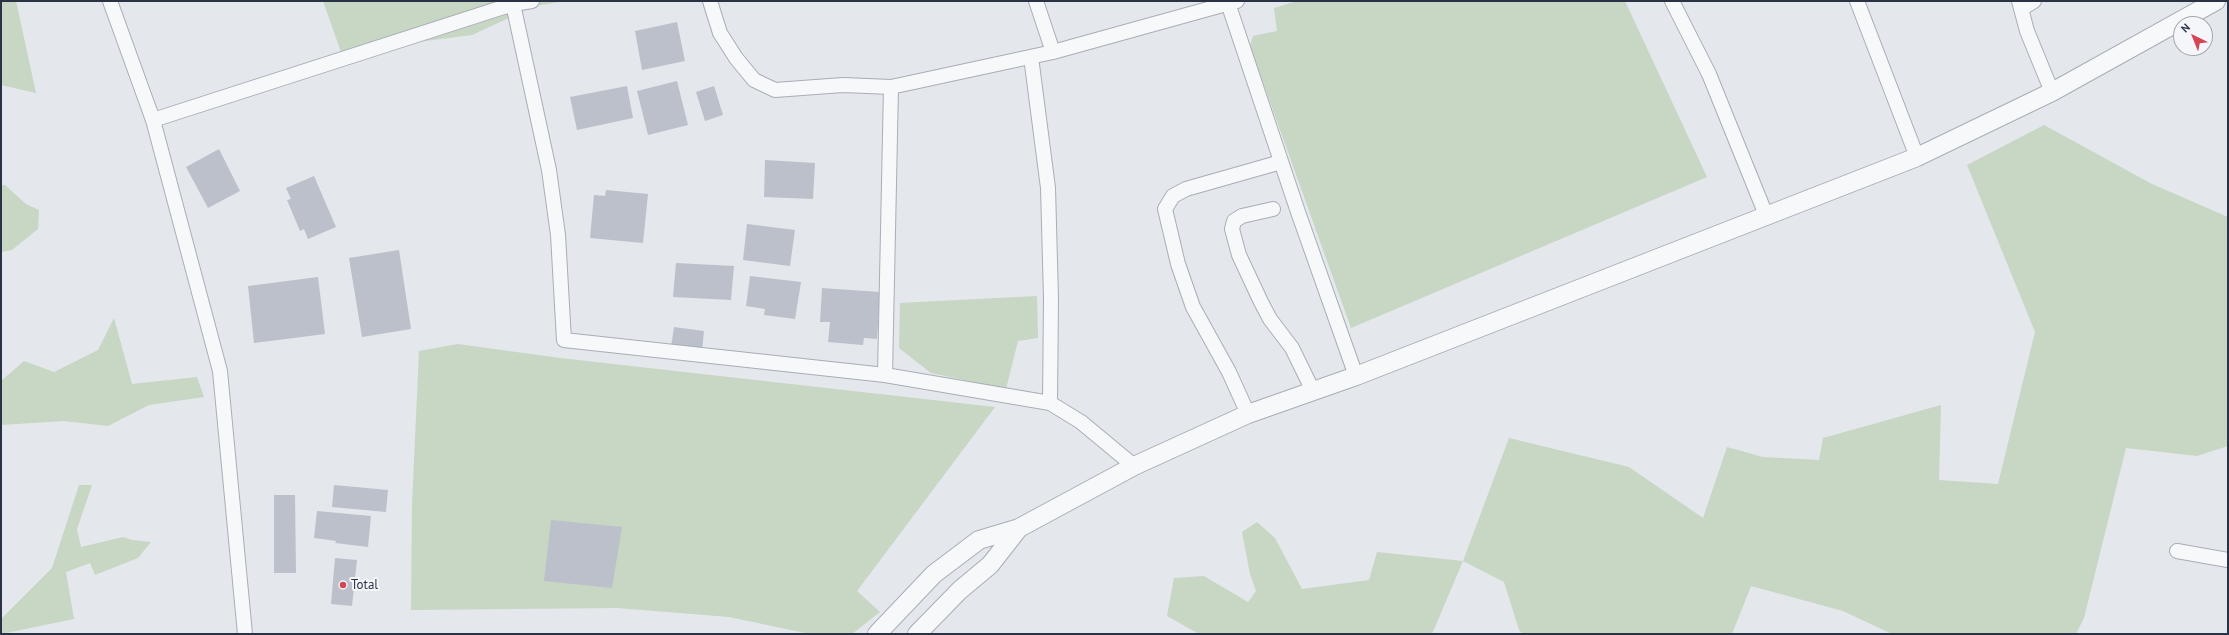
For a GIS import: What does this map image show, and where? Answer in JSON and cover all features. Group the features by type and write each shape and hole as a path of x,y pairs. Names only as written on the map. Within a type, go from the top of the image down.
{"street":[{"path":"110,1 153,120 220,371 245,634"},
{"path":"153,120 513,4 532,1"},
{"path":"710,1 720,33 736,58 754,80 775,90 843,85 891,87 1053,52 1233,2 1281,162 1356,376"},
{"path":"1036,1 1053,52"},
{"path":"1672,1 1709,74 1766,215"},
{"path":"1857,1 1917,157"},
{"path":"2034,1 2020,5 2027,31 2052,92"},
{"path":"877,634 934,574 979,540 1019,528 1134,466 1248,414 1356,376 1917,157 2052,92 2216,1"},
{"path":"513,4 549,170 558,235 564,340 885,375 1050,403 1081,422 1134,466"},
{"path":"1030,57 1048,188 1051,298 1050,403"},
{"path":"885,375 891,87"},
{"path":"1248,414 1229,372 1193,307 1178,264 1165,209 1173,196 1186,188 1281,162"},
{"path":"1273,209 1242,216 1234,221 1232,229 1239,255 1260,302 1270,319 1292,348 1313,391"},
{"path":"917,634 960,590 990,565 1019,528"},
{"path":"2177,551 2228,560"}],"green space":[{"path":"1,1 16,1 36,93 1,85"},
{"path":"323,1 565,1 535,6 472,35 341,52"},
{"path":"1297,1 1625,1 1707,177 1351,328 1250,46 1253,36 1277,31 1274,8"},
{"path":"2044,125 2152,184 2228,217 2228,446 2197,456 2126,448 2084,618 2076,634 1892,634 1843,611 1751,586 1732,634 1523,634 1519,630 1504,582 1463,561 1509,438 1629,467 1703,518 1727,447 1763,457 1819,460 1823,438 1941,405 1939,480 1998,484 2035,332 1967,165"},
{"path":"1,185 5,185 26,204 39,210 38,229 12,250 1,252"},
{"path":"1037,296 1038,338 1018,341 1006,389 931,373 899,348 900,303"},
{"path":"114,318 132,384 197,377 204,397 149,405 108,426 64,421 1,425 1,381 24,361 54,372 98,350"},
{"path":"458,344 560,358 995,407 857,591 880,612 852,634 810,634 729,617 617,608 411,610 412,505 419,351"},
{"path":"79,485 92,485 77,529 81,547 123,537 132,540 151,542 138,558 95,575 90,563 66,572 74,619 1,634 1,619 52,568"},
{"path":"1257,522 1275,538 1302,589 1369,580 1377,552 1463,561 1432,634 1199,634 1167,616 1174,578 1204,576 1248,602 1256,591 1250,574 1242,532"}],"building":[{"path":"677,22 685,61 642,70 635,31"},
{"path":"677,81 688,125 648,135 637,91"},
{"path":"627,86 633,118 577,130 570,97"},
{"path":"714,86 723,115 705,121 696,92"},
{"path":"219,149 240,191 208,208 186,167"},
{"path":"765,160 815,163 813,199 764,197"},
{"path":"314,176 336,227 308,239 304,229 300,231 287,200 291,199 286,188"},
{"path":"606,190 648,194 643,243 590,238 594,195 605,196"},
{"path":"747,224 795,230 790,266 743,260"},
{"path":"399,250 411,329 362,337 349,258"},
{"path":"676,263 734,266 731,300 673,297"},
{"path":"750,276 801,282 795,319 764,315 765,309 746,306"},
{"path":"318,277 325,334 254,343 248,286"},
{"path":"822,288 880,292 877,339 864,338 863,345 828,342 830,322 820,322"},
{"path":"674,327 704,331 702,351 671,347"},
{"path":"334,485 388,490 386,512 332,507"},
{"path":"274,495 295,495 296,573 274,573"},
{"path":"317,511 371,516 368,547 335,543 336,541 314,538"},
{"path":"551,520 622,527 612,588 544,581"},
{"path":"335,558 357,560 352,606 331,604"}],"place":[{"name":"Total","path":"343,585"}]}
